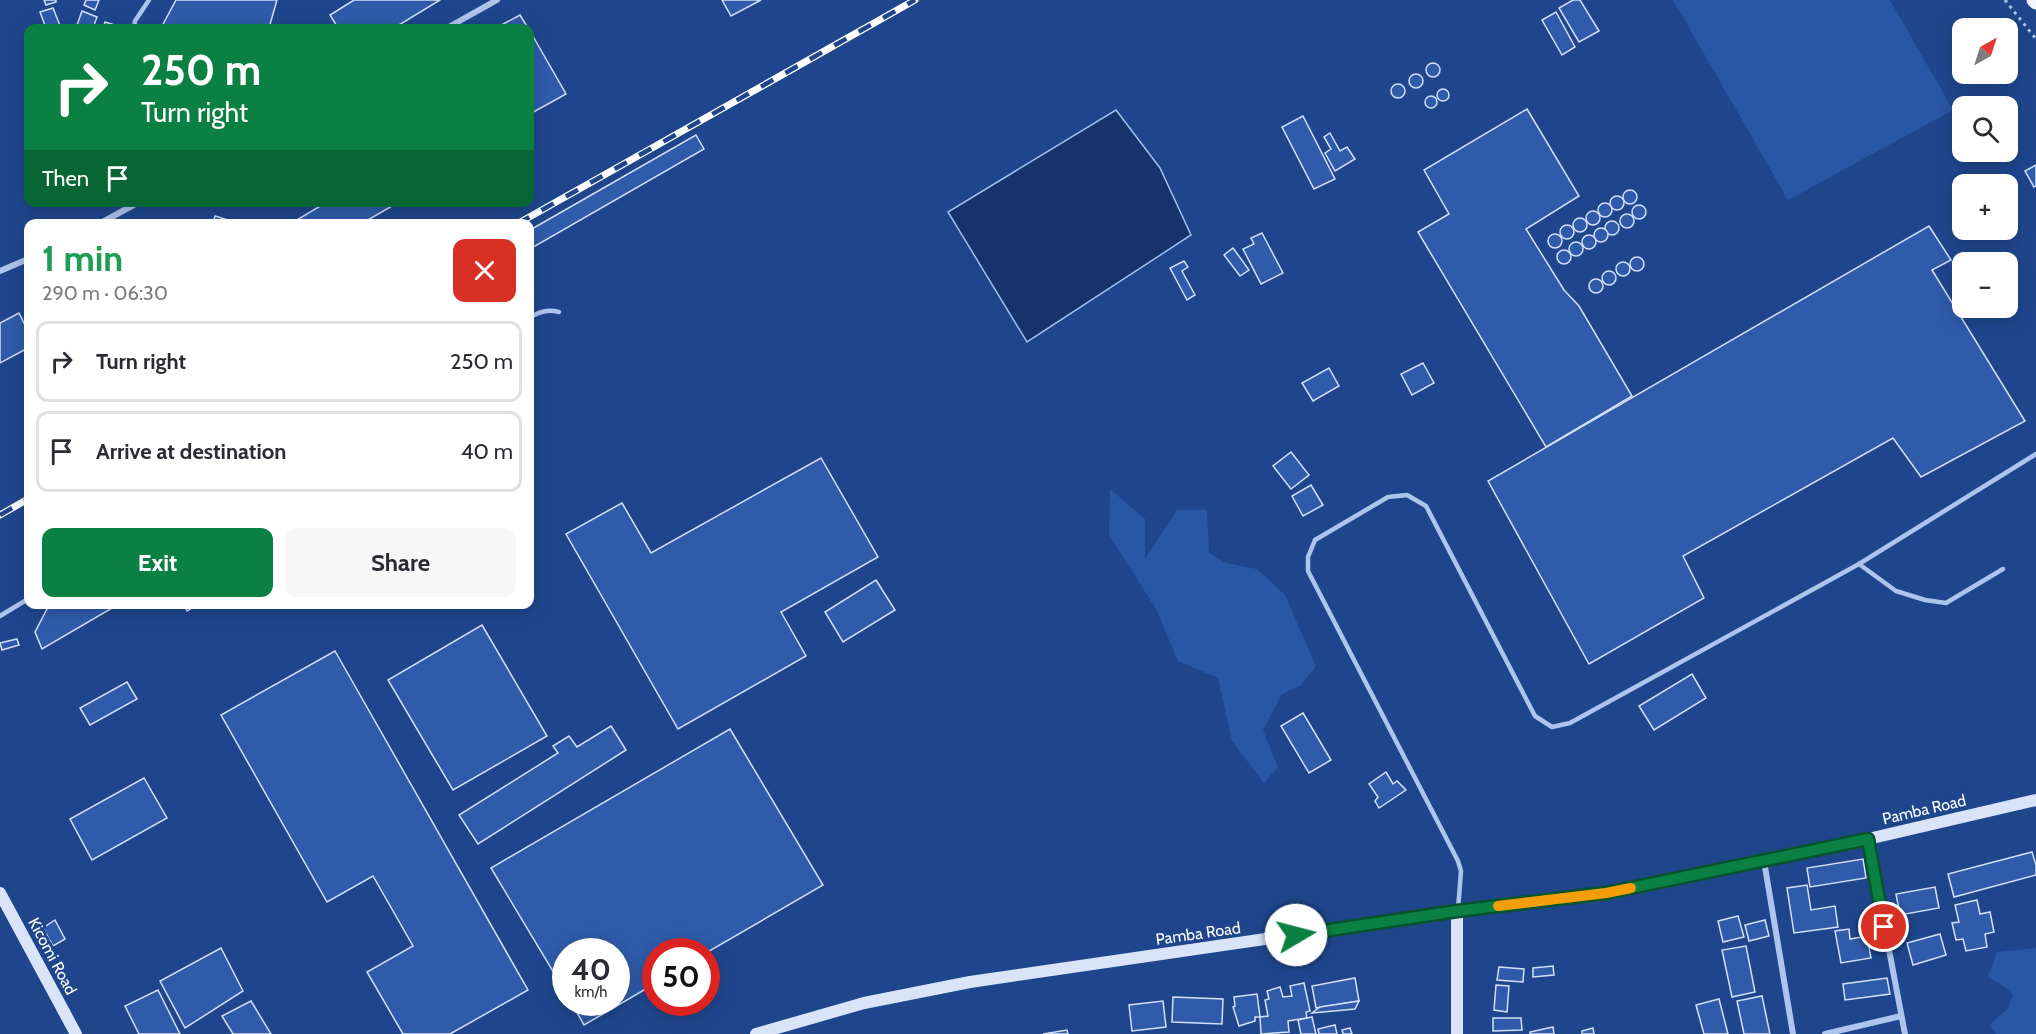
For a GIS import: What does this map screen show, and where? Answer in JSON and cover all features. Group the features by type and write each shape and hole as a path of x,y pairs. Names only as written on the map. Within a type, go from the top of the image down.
{"main road":[{"name":"Pamba Road","path":"756,1034 864,1003 970,982 1457,911 1606,893 1868,839 2036,800"},
{"name":"Kicomi Road","path":"0,893 76,1034"},
{"path":"1457,911 1457,1034"}],"street":[{"path":"454,24 497,0"},
{"path":"108,219 130,207"},
{"path":"0,271 24,261"},
{"path":"1868,839 1905,1034"},
{"path":"1764,861 1793,1034"},
{"path":"1825,1034 1901,1016"}],"lane":[{"path":"135,24 149,0"},
{"path":"534,315 550,310 558,312"},
{"path":"1457,911 1461,871 1458,861 1308,571 1308,557 1315,540 1388,497 1407,495 1426,506 1535,717 1552,727 1570,723 1859,564 2036,454"},
{"path":"1859,564 1896,591 1925,600 1946,603 2003,569"},
{"path":"0,616 24,601"}],"path":[{"path":"2005,0 2036,39"}],"shaded area":[{"path":"1673,0 1890,0 1952,111 1788,200"},
{"path":"1116,110 1160,168 1191,235 1027,342 948,212"},
{"path":"1110,489 1145,519 1145,559 1177,510 1207,510 1209,553 1226,563 1257,569 1285,595 1316,666 1300,686 1282,694 1263,730 1278,767 1264,783 1232,741 1218,678 1178,661 1156,609 1109,535"},
{"path":"2036,948 2036,1034 1996,1034 1990,1025 2008,1008 2013,995 2005,987 1988,977 1997,952"}],"building":[{"path":"44,0 56,0 56,2 46,5"},
{"path":"86,0 99,0 95,10 84,5"},
{"path":"176,0 277,0 270,24 163,24"},
{"path":"354,0 440,0 401,24 336,24 330,15"},
{"path":"722,0 761,0 731,16"},
{"path":"1573,0 1580,0 1599,31 1579,42 1559,8"},
{"path":"53,8 59,24 44,24 40,12"},
{"path":"82,11 97,17 94,24 77,24"},
{"path":"1556,12 1575,47 1562,55 1542,20"},
{"path":"520,15 526,24 503,24"},
{"path":"534,38 566,94 534,112"},
{"path":"1433,63 1438,65 1440,70 1438,75 1433,77 1428,75 1426,70 1428,65"},
{"path":"1416,74 1421,76 1423,81 1421,86 1416,88 1411,86 1409,81 1411,76"},
{"path":"1398,84 1403,86 1405,91 1403,96 1398,98 1393,96 1391,91 1393,86"},
{"path":"1445,89 1449,95 1445,101 1441,101 1437,93"},
{"path":"1433,96 1437,102 1433,108 1429,108 1425,100"},
{"path":"1527,109 1579,196 1526,229 1564,290 1579,306 1632,396 1546,447 1418,232 1449,214 1424,170"},
{"path":"1303,116 1335,179 1314,189 1282,127"},
{"path":"1330,133 1340,151 1347,147 1355,159 1335,171 1325,153 1331,149 1324,137"},
{"path":"696,135 704,149 534,247 534,228"},
{"path":"2036,165 2036,186 2034,187 2025,171"},
{"path":"1630,190 1635,192 1637,197 1635,202 1630,204 1625,202 1623,197 1625,192"},
{"path":"1617,196 1622,198 1624,203 1622,208 1617,210 1612,208 1610,203 1612,198"},
{"path":"1605,203 1610,205 1612,210 1610,215 1605,217 1600,215 1598,210 1600,205"},
{"path":"1639,205 1644,207 1646,212 1644,217 1639,219 1634,217 1632,212 1634,207"},
{"path":"319,207 390,207 370,219 298,219"},
{"path":"1593,211 1598,213 1600,218 1598,223 1593,225 1588,223 1586,218 1588,213"},
{"path":"1627,214 1632,216 1634,221 1632,226 1627,228 1622,226 1620,221 1622,216"},
{"path":"1580,218 1585,220 1587,225 1585,230 1580,232 1575,230 1573,225 1575,220"},
{"path":"1612,221 1617,223 1619,228 1617,233 1612,235 1607,233 1605,228 1607,223"},
{"path":"1567,225 1572,227 1574,232 1572,237 1567,239 1562,237 1560,232 1562,227"},
{"path":"1929,226 1951,260 1932,270 1952,302 1952,318 1962,318 2025,421 1921,477 1893,438 1683,556 1704,598 1589,664 1488,481"},
{"path":"1601,228 1606,230 1608,235 1606,240 1601,242 1596,240 1594,235 1596,230"},
{"path":"1262,233 1283,273 1261,284 1243,249 1254,244 1251,238"},
{"path":"1555,234 1560,236 1562,241 1560,246 1555,248 1550,246 1548,241 1550,236"},
{"path":"1589,235 1594,237 1596,242 1594,247 1589,249 1584,247 1582,242 1584,237"},
{"path":"1576,242 1581,244 1583,249 1581,254 1576,256 1571,254 1569,249 1571,244"},
{"path":"1233,248 1249,270 1240,276 1224,255"},
{"path":"1564,250 1569,252 1571,257 1569,262 1564,264 1559,262 1557,257 1559,252"},
{"path":"1637,257 1642,259 1644,264 1642,269 1637,271 1632,269 1630,264 1632,259"},
{"path":"1184,261 1188,267 1182,271 1195,295 1187,300 1170,268"},
{"path":"1623,262 1628,264 1630,269 1628,274 1623,276 1618,274 1616,269 1618,264"},
{"path":"1609,271 1614,273 1616,278 1614,283 1609,285 1604,283 1602,278 1604,273"},
{"path":"1596,279 1601,281 1603,286 1601,291 1596,293 1591,291 1589,286 1591,281"},
{"path":"19,313 24,323 24,350 0,363 0,323"},
{"path":"1423,363 1434,383 1412,395 1401,374"},
{"path":"1329,368 1339,386 1313,401 1302,383"},
{"path":"1291,452 1309,475 1291,489 1273,466"},
{"path":"821,458 878,557 781,612 806,656 678,729 566,534 622,503 651,553"},
{"path":"1311,485 1323,505 1303,516 1292,496"},
{"path":"876,580 895,610 843,642 825,612"},
{"path":"47,609 110,609 42,649 35,632"},
{"path":"482,625 547,736 453,790 388,680"},
{"path":"17,639 19,645 2,650 0,643"},
{"path":"335,651 528,990 450,1034 403,1034 367,972 413,946 373,876 327,902 221,715"},
{"path":"1692,674 1706,698 1654,730 1639,706"},
{"path":"127,682 137,699 90,725 80,708"},
{"path":"1303,713 1331,760 1309,773 1281,726"},
{"path":"611,726 626,750 478,844 459,815 558,753 553,746 569,736 577,747"},
{"path":"730,729 823,885 720,945 720,938 642,938 642,991 630,998 630,938 552,938 552,970 491,868"},
{"path":"1386,772 1393,784 1397,781 1406,790 1379,808 1375,801 1378,797 1369,784"},
{"path":"144,778 167,818 92,860 70,819"},
{"path":"2032,852 2036,875 1954,897 1948,874"},
{"path":"1863,859 1866,878 1810,887 1807,868"},
{"path":"1807,885 1811,910 1835,906 1838,927 1794,933 1787,888"},
{"path":"1935,887 1939,908 1900,915 1896,894"},
{"path":"1977,900 1980,914 1990,912 1994,932 1985,934 1987,947 1966,951 1963,939 1956,940 1952,923 1959,922 1955,905"},
{"path":"1738,916 1744,937 1723,942 1718,921"},
{"path":"55,920 65,939 53,946 43,928"},
{"path":"1765,920 1769,936 1749,941 1745,925"},
{"path":"1849,929 1850,939 1867,936 1871,958 1841,963 1835,931"},
{"path":"1940,934 1946,955 1913,965 1907,943"},
{"path":"1746,946 1755,992 1732,997 1722,950"},
{"path":"221,948 243,991 185,1028 160,981"},
{"path":"1553,966 1554,975 1533,977 1533,968"},
{"path":"1499,967 1524,969 1523,982 1497,980"},
{"path":"1355,978 1359,1001 1316,1008 1312,986"},
{"path":"1887,978 1890,994 1845,1000 1843,984"},
{"path":"1304,983 1310,1011 1306,1012 1307,1018 1288,1021 1289,1032 1261,1034 1260,1017 1268,1016 1265,1000 1269,999 1267,991 1280,987 1283,997 1292,996 1290,986"},
{"path":"1496,985 1509,986 1507,1012 1494,1010"},
{"path":"158,990 180,1034 139,1034 125,1006"},
{"path":"1257,994 1260,1017 1255,1017 1255,1021 1239,1026 1233,1007 1235,1006 1234,997"},
{"path":"1762,996 1770,1034 1744,1034 1737,1001"},
{"path":"1173,997 1223,999 1222,1024 1172,1022"},
{"path":"1719,999 1728,1034 1704,1034 1696,1005"},
{"path":"251,1001 271,1034 233,1034 222,1016"},
{"path":"1163,1001 1166,1027 1132,1031 1129,1005"},
{"path":"1359,1001 1355,1009 1312,1013 1320,1007"},
{"path":"579,1016 599,1016 584,1025"},
{"path":"1312,1017 1316,1034 1301,1034 1298,1020"},
{"path":"1493,1018 1521,1018 1522,1030 1493,1031"},
{"path":"1335,1025 1337,1034 1319,1034 1318,1029"},
{"path":"1553,1027 1554,1034 1530,1034 1530,1032"},
{"path":"1350,1028 1352,1034 1343,1034 1342,1030"},
{"path":"1593,1028 1594,1034 1582,1034 1582,1031"},
{"path":"1067,1030 1068,1034 1043,1034"}],"railway":[{"path":"526,219 915,0"},
{"path":"0,515 24,501"}],"slow traffic":[{"path":"1498,906 1631,888"}],"route":[{"path":"1296,935 1457,911 1606,893 1868,839 1884,927"}]}
